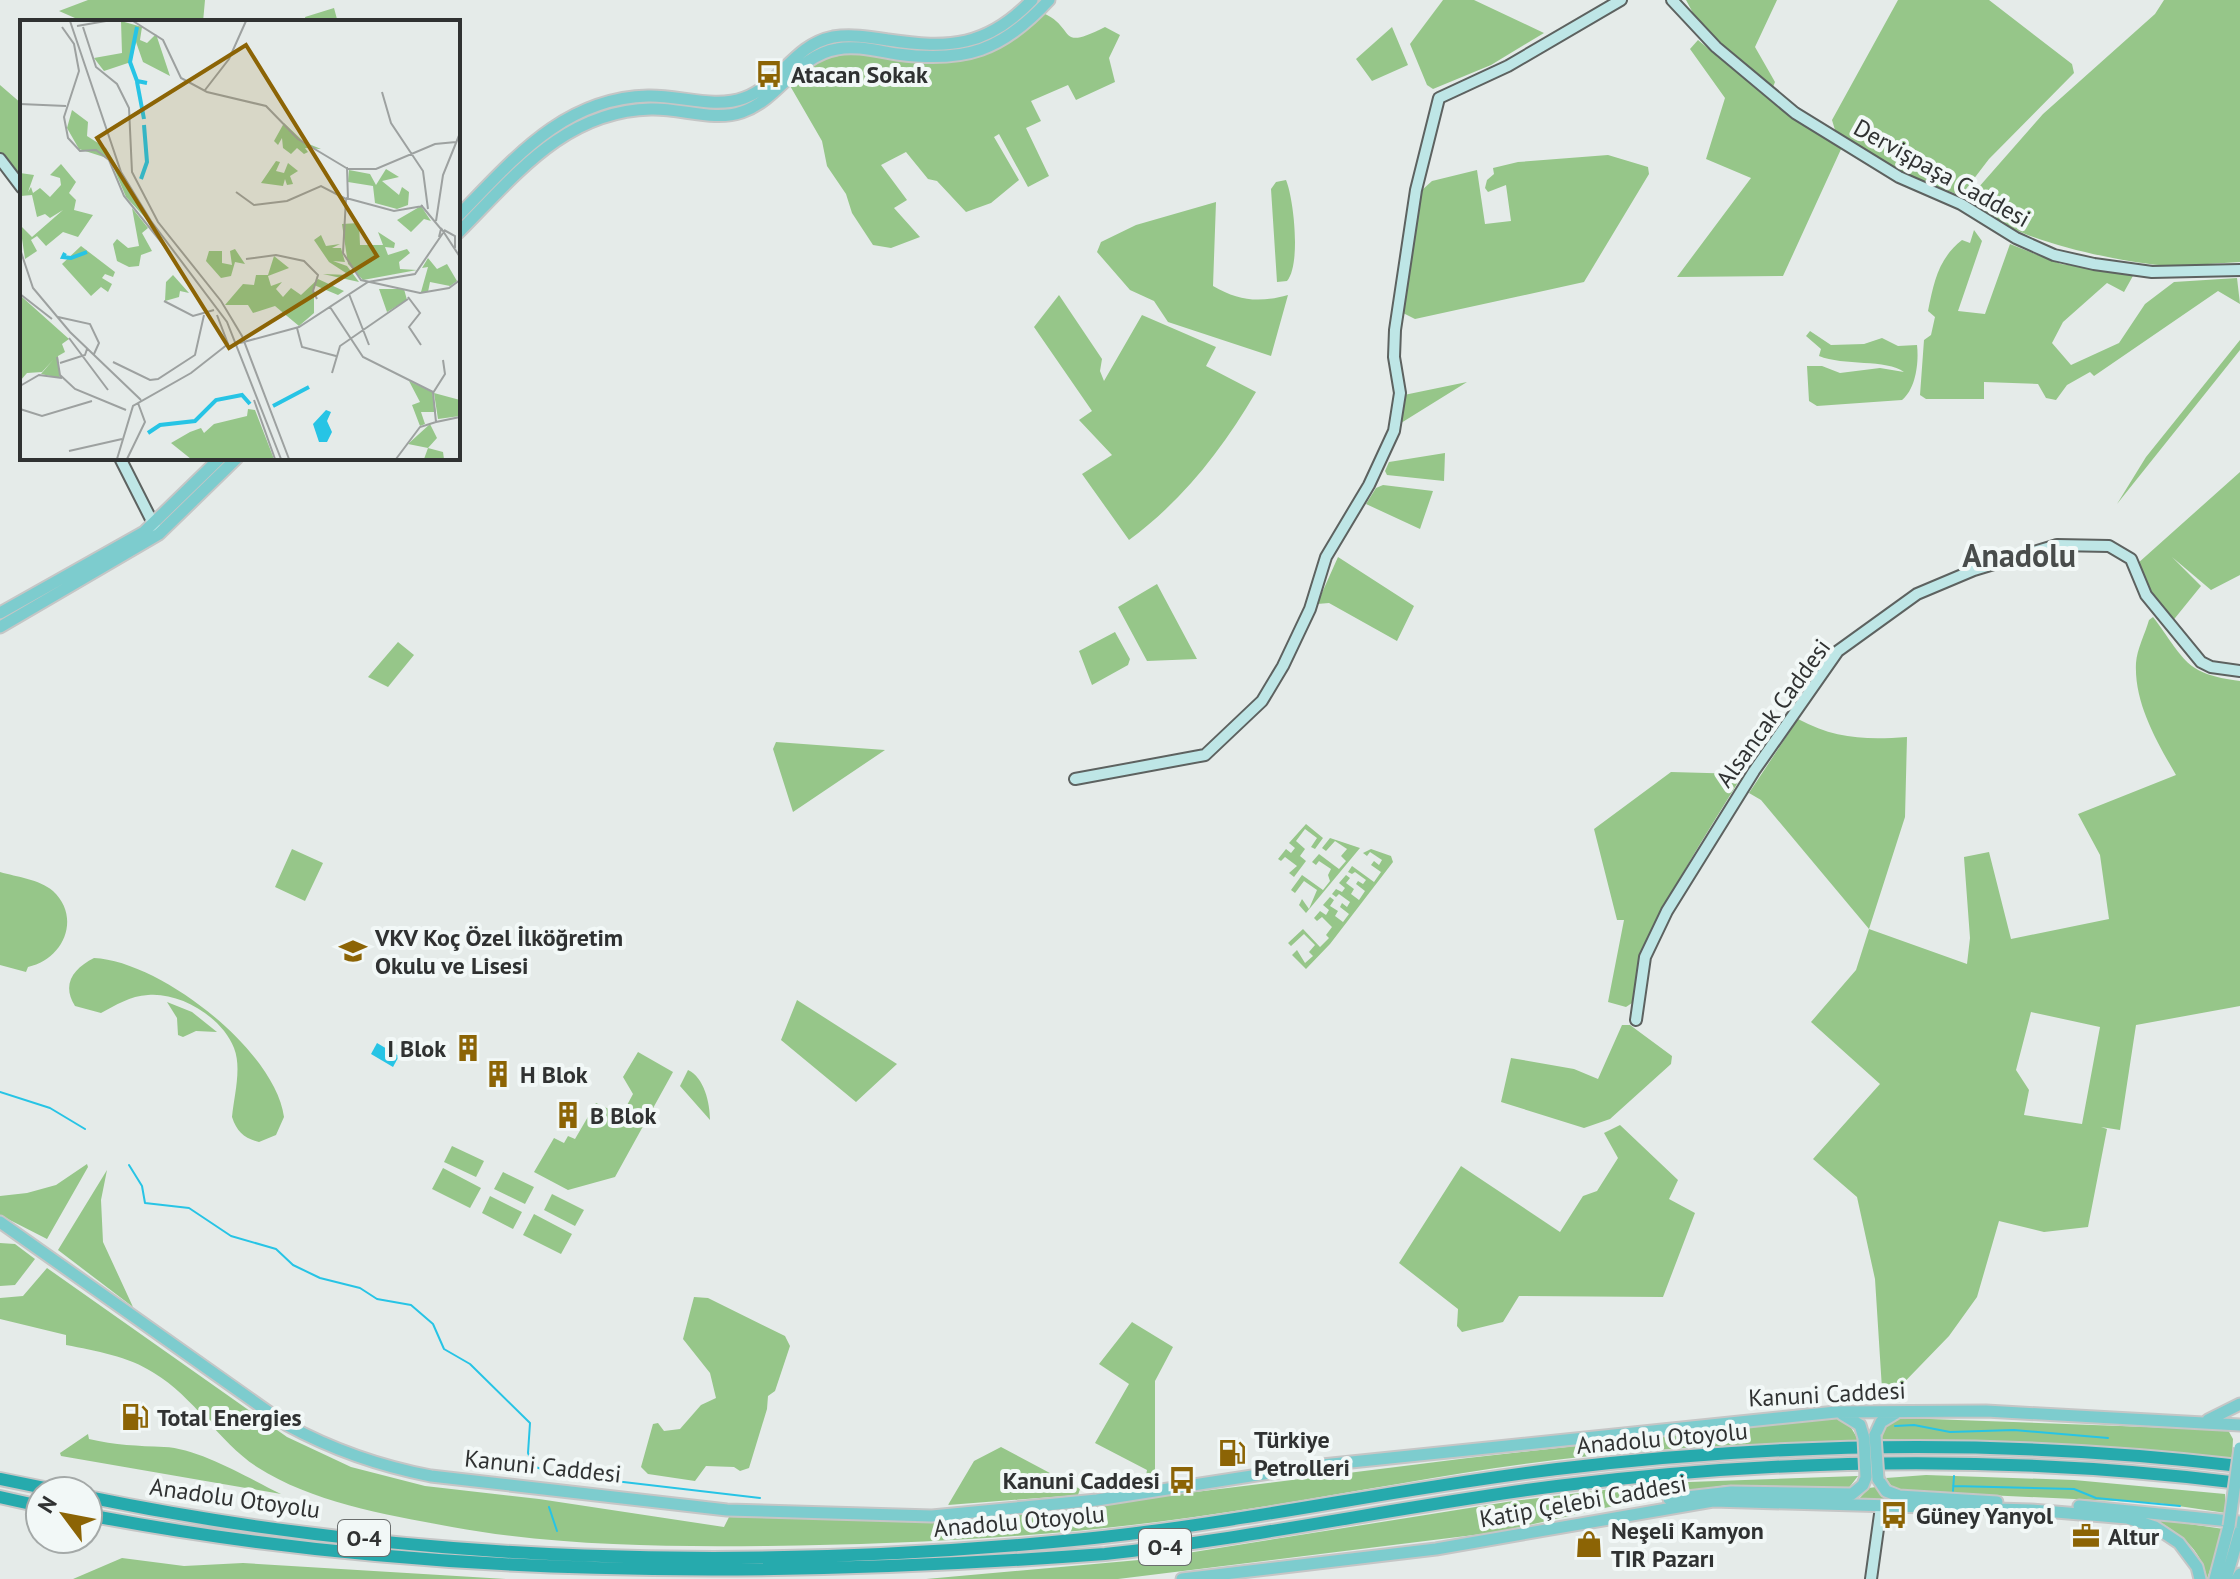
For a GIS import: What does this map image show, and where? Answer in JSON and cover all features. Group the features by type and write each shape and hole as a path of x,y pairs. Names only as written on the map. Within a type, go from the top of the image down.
{"highway":[{"name":"Anadolu Otoyolu","path":"104,1500 274,1528 415,1543 643,1557 823,1557 1091,1538 1264,1516 1487,1478 1730,1454 1984,1449 2240,1466"},
{"name":"Anadolu Otoyolu","path":"104,1517 311,1549 494,1567 633,1574 818,1573 989,1565 1132,1551 1513,1492 1721,1471 1823,1466 1977,1466 2240,1483"},
{"path":"0,1479 24,1484"},
{"path":"0,1497 24,1502"}],"main road":[{"path":"460,214 532,141 578,111 636,97 733,101 759,90 794,56 815,42 849,36 928,46 964,43 994,32 1032,0"},
{"path":"460,231 536,154 563,133 591,120 620,111 655,108 719,115 739,113 761,103 810,59 839,48 934,58 972,54 1014,33 1049,0"},
{"path":"0,613 157,529 218,460"},
{"path":"0,627 157,529 235,460"},
{"name":"Kanuni Caddesi","path":"0,1222 287,1425 348,1454 391,1469 431,1476 727,1510 932,1516 995,1511 1107,1499 1322,1465 1836,1412 1904,1411 2240,1425"},
{"path":"2203,1422 2240,1404"},
{"path":"1870,1437 1881,1422 1904,1411"},
{"path":"1836,1412 1860,1425 1870,1437 1872,1478 1886,1491 1899,1496 2059,1505 2236,1527"},
{"path":"2226,1579 2236,1527 2240,1448"},
{"path":"1521,1536 1688,1496 1852,1494 1872,1478"},
{"name":"Katip Çelebi Caddesi","path":"1182,1579 1521,1536 1713,1501 1994,1509"},
{"path":"1994,1509 2059,1505"},
{"path":"1994,1509 2080,1513 2139,1521 2179,1543 2197,1567 2200,1579"},
{"path":"2215,1579 2236,1527"},
{"path":"2237,1579 2240,1574"}],"street":[{"path":"1075,779 1205,755 1262,701 1283,666 1310,609 1326,557 1369,485 1393,435 1400,393 1394,357 1395,330 1416,190 1439,98 1508,66 1621,0"},
{"name":"Dervişpaşa Caddesi","path":"1672,0 1695,28 1795,113 1899,177 1951,199 1994,227 2041,250 2077,261 2152,272 2240,270"},
{"path":"1680,0 1695,28"},
{"path":"0,159 20,185"},
{"path":"121,460 157,529"},
{"name":"Alsancak Caddesi","path":"1636,1020 1645,957 1667,911 1754,771 1838,651 1925,589 2057,545 2109,546 2131,559 2146,595 2201,662 2211,667 2240,671"},
{"path":"1871,1579 1881,1507"}],"green space":[{"path":"88,0 205,0 203,20 79,20 59,11"},
{"path":"1037,0 1042,0 1007,29 973,46 954,50 913,51 848,43 821,48 799,63 770,91 747,105 711,109 651,104 620,107 592,115 542,144 460,224 460,219 520,159 563,127 588,115 615,106 646,101 724,106 748,95 803,54 827,43 857,42 932,50 947,49 979,35"},
{"path":"1443,0 1474,0 1544,33 1491,65 1433,89 1427,85 1410,44"},
{"path":"1686,0 1777,0 1755,47 1775,82 1773,87 1701,28"},
{"path":"1898,0 1989,0 2072,64 2074,73 1989,159 1963,193 1956,194 1901,172 1835,130 1832,120"},
{"path":"2164,0 2240,0 2240,262 2189,265 2139,263 2027,235 1983,211 1971,196 2043,114 2155,14"},
{"path":"334,8 337,19 306,20 305,17"},
{"path":"1043,13 1073,38 1105,27 1120,35 1109,58 1115,82 1076,100 1068,85 1031,101 1041,121 1026,128 1049,176 1028,187 999,134 994,137 1019,180 991,203 966,212 937,181 928,179 906,152 881,165 907,200 894,208 920,237 891,248 873,245 827,166 822,141 789,84 813,61 835,53 934,63 973,57 1008,41"},
{"path":"1392,27 1408,65 1372,81 1356,59"},
{"path":"1698,40 1792,118 1842,147 1783,276 1677,277 1751,178 1706,159 1725,98 1690,49"},
{"path":"0,85 20,102 20,178 0,153"},
{"path":"1608,155 1648,167 1649,174 1584,282 1415,319 1403,313 1422,190 1432,181 1477,170 1485,224 1511,221 1506,185 1488,192 1485,188 1487,180 1494,174 1493,168 1518,162"},
{"path":"1286,180 1294,216 1294,261 1287,281 1277,282 1271,189 1276,182"},
{"path":"1216,202 1213,286 1249,299 1288,295 1271,356 1168,322 1154,301 1130,290 1097,252 1101,242 1136,225"},
{"path":"1974,230 1982,241 1958,311 1985,314 2010,244 2061,264 2134,274 2124,292 2107,283 2063,322 2052,343 2071,365 2119,343 2145,304 2174,282 2237,278 2240,304 2218,291 2094,376 2090,372 2067,385 2056,400 2046,398 2038,384 1984,382 1984,399 1926,399 1920,395 1924,340 1931,335 1935,317 1928,311 1935,281 1947,255 1962,240 1970,243"},
{"path":"1059,295 1102,359 1100,371 1104,381 1142,315 1216,347 1206,366 1256,392 1200,473 1166,509 1129,540 1082,474 1112,455 1079,420 1092,411 1034,327"},
{"path":"1810,331 1831,345 1864,344 1882,338 1898,346 1917,345 1917,367 1911,389 1902,400 1817,406 1809,401 1807,366 1822,366 1840,373 1880,368 1904,372 1887,365 1819,356 1821,349 1806,336"},
{"path":"2240,340 2240,350 2117,504 2146,457"},
{"path":"1467,382 1401,423 1404,395"},
{"path":"1445,453 1444,481 1387,475 1385,471 1389,462"},
{"path":"2240,472 2240,575 2211,590 2172,557 2201,586 2171,623 2149,593 2137,564"},
{"path":"1383,485 1433,491 1420,529 1366,504 1376,488"},
{"path":"1338,557 1414,606 1397,641 1329,603 1317,604"},
{"path":"1157,584 1197,659 1147,661 1118,607"},
{"path":"2153,617 2180,654 2196,669 2240,681 2240,1006 2136,1025 2120,1130 2101,1127 2107,1129 2088,1227 2044,1232 1999,1221 1977,1297 1949,1336 1888,1399 1882,1389 1875,1279 1857,1197 1813,1159 1880,1084 1811,1022 1856,970 1869,929 1967,964 1970,938 1964,857 1989,852 2011,939 2109,919 2100,855 2078,814 2176,775 2148,722 2136,678 2139,647 2149,620","holes":["2031,1012 2100,1027 2082,1124 2024,1115 2029,1090 2016,1070"]},
{"path":"1115,632 1130,659 1128,665 1092,685 1079,651"},
{"path":"398,642 414,655 388,687 368,677"},
{"path":"1798,719 1825,731 1851,737 1907,737 1905,817 1869,929 1761,800 1749,793"},
{"path":"776,742 885,750 793,812 773,749"},
{"path":"1671,772 1743,774 1677,884 1650,940 1632,1003 1626,1007 1608,1002 1624,920 1617,920 1594,829"},
{"path":"1306,824 1323,838 1315,849 1311,847 1317,838 1305,829 1296,841 1305,849 1300,856 1306,861 1294,877 1289,873 1297,866 1285,857 1281,861 1278,859 1286,849 1291,853 1295,848 1289,843"},
{"path":"1330,838 1360,848 1306,913 1299,905 1302,899 1309,909 1317,890 1304,881 1295,893 1291,890 1302,875 1323,890 1330,881 1328,875 1331,869 1319,861 1316,865 1312,862 1319,854 1339,869 1346,861 1341,856 1347,849 1335,841 1326,851 1322,848"},
{"path":"292,849 323,863 305,901 275,887"},
{"path":"1371,849 1391,856 1393,862 1330,944 1306,969 1292,955 1297,950 1305,963 1313,956 1309,952 1315,945 1304,934 1291,946 1288,943 1303,929 1320,947 1329,938 1326,935 1332,927 1322,917 1317,921 1314,918 1320,911 1326,915 1329,910 1323,905 1330,897 1334,900 1330,906 1338,911 1335,916 1343,922 1349,914 1340,907 1342,903 1347,907 1350,902 1339,894 1336,897 1332,894 1336,889 1342,892 1345,888 1339,883 1346,875 1350,878 1346,883 1354,889 1351,894 1359,900 1365,891 1356,884 1358,881 1363,884 1366,880 1355,872 1348,872 1352,866 1374,882 1381,872 1371,865 1374,861 1379,865 1382,860 1370,852 1367,856 1363,853"},
{"path":"0,872 47,887 62,902 66,913 67,925 59,947 51,956 28,967 26,972 0,965"},
{"path":"94,958 121,963 181,992 237,1038 260,1064 276,1091 284,1117 276,1135 259,1142 245,1136 236,1127 232,1117 237,1073 234,1048 220,1026 198,1009 186,1002 160,995 135,997 101,1013 75,1006 69,991 72,978"},
{"path":"797,1000 897,1064 856,1102 781,1040"},
{"path":"167,1002 192,1012 217,1032 196,1031 183,1037 178,1035 177,1018"},
{"path":"1622,1025 1630,1025 1672,1056 1671,1064 1610,1119 1584,1128 1501,1102 1511,1058 1574,1069 1598,1079"},
{"path":"638,1052 673,1072 615,1177 568,1190 534,1172 554,1138 564,1143 568,1136 575,1139 596,1103 613,1111 626,1107 633,1094 623,1077"},
{"path":"688,1070 694,1073 705,1091 710,1120 680,1086"},
{"path":"1620,1125 1678,1180 1669,1199 1695,1213 1663,1297 1519,1296 1503,1322 1462,1332 1457,1326 1458,1309 1399,1263 1461,1166 1560,1232 1583,1196 1597,1191 1618,1158 1604,1133"},
{"path":"452,1146 484,1161 476,1177 444,1162"},
{"path":"87,1164 47,1239 0,1215 0,1196 56,1185"},
{"path":"443,1168 481,1188 470,1208 432,1189"},
{"path":"107,1170 101,1200 103,1242 133,1307 58,1250"},
{"path":"503,1172 534,1187 525,1204 494,1189"},
{"path":"552,1194 584,1210 575,1226 544,1210"},
{"path":"490,1196 522,1212 513,1229 482,1213"},
{"path":"534,1214 572,1234 561,1254 523,1235"},
{"path":"0,1243 15,1244 35,1259 15,1285 0,1286"},
{"path":"47,1268 287,1437 351,1467 425,1486 539,1499 724,1527 729,1517 962,1521 1468,1458 1831,1418 1847,1421 1859,1441 1724,1446 1590,1456 1194,1517 1035,1534 767,1546 570,1542 452,1527 377,1512 326,1499 279,1479 243,1457 182,1394 144,1367 112,1355 66,1345 66,1335 0,1319 0,1298 23,1296"},
{"path":"694,1297 708,1298 785,1336 790,1346 775,1391 768,1396 749,1468 740,1471 734,1467 706,1466 695,1481 648,1474 641,1467 653,1424 658,1423 664,1431 680,1429 701,1405 716,1398 710,1373 683,1339"},
{"path":"1132,1322 1173,1347 1155,1381 1155,1486 1144,1487 1147,1470 1095,1443 1129,1384 1099,1364"},
{"path":"1902,1418 2228,1430 2233,1439 2232,1458 2052,1444 1881,1439 1885,1425"},
{"path":"88,1434 89,1439 99,1441 193,1453 281,1494 61,1456 60,1453"},
{"path":"1001,1447 1080,1489 1078,1495 948,1505 974,1461"},
{"path":"1926,1475 2074,1480 2225,1494 2226,1513 2158,1503 1903,1491 1892,1487 1886,1478"},
{"path":"1858,1476 1848,1489 1727,1485 1658,1496 1498,1532 1118,1579 926,1579 1150,1559 1513,1501 1661,1483"},
{"path":"1876,1487 1891,1501 1858,1500 1869,1488"},
{"path":"2154,1519 2224,1529 2207,1579 2201,1560 2188,1543"},
{"path":"122,1558 184,1566 243,1563 506,1579 73,1579"}],"water":[{"path":"377,1043 399,1056 393,1067 371,1054"}],"waterway":[{"path":"0,1092 50,1108 85,1129"},
{"path":"129,1165 142,1186 145,1203 189,1208 231,1236 276,1249 293,1265 320,1278 360,1288 377,1299 411,1305 433,1324 444,1349 470,1364 530,1423 528,1453 534,1469"},
{"path":"1895,1426 1914,1425 1950,1432 2014,1430 2108,1438"},
{"path":"533,1466 555,1474 760,1498"},
{"path":"1953,1491 1954,1476"},
{"path":"1953,1486 2074,1489 2096,1498 2180,1506"},
{"path":"549,1507 557,1531"}],"place":[{"name":"Atacan Sokak","path":"769,74"},
{"name":"VKV Koç Özel İlköğretim Okulu ve Lisesi","path":"353,951"},
{"name":"I Blok","path":"468,1048"},
{"name":"H Blok","path":"498,1074"},
{"name":"B Blok","path":"568,1115"},
{"name":"Total Energies","path":"135,1417"},
{"name":"Türkiye Petrolleri","path":"1232,1453"},
{"name":"Kanuni Caddesi","path":"1182,1480"},
{"name":"Güney Yanyol","path":"1894,1515"},
{"name":"Altur","path":"2086,1536"},
{"name":"Neşeli Kamyon TIR Pazarı","path":"1589,1544"}],"district":[{"name":"Anadolu","path":"2019,555"}]}
